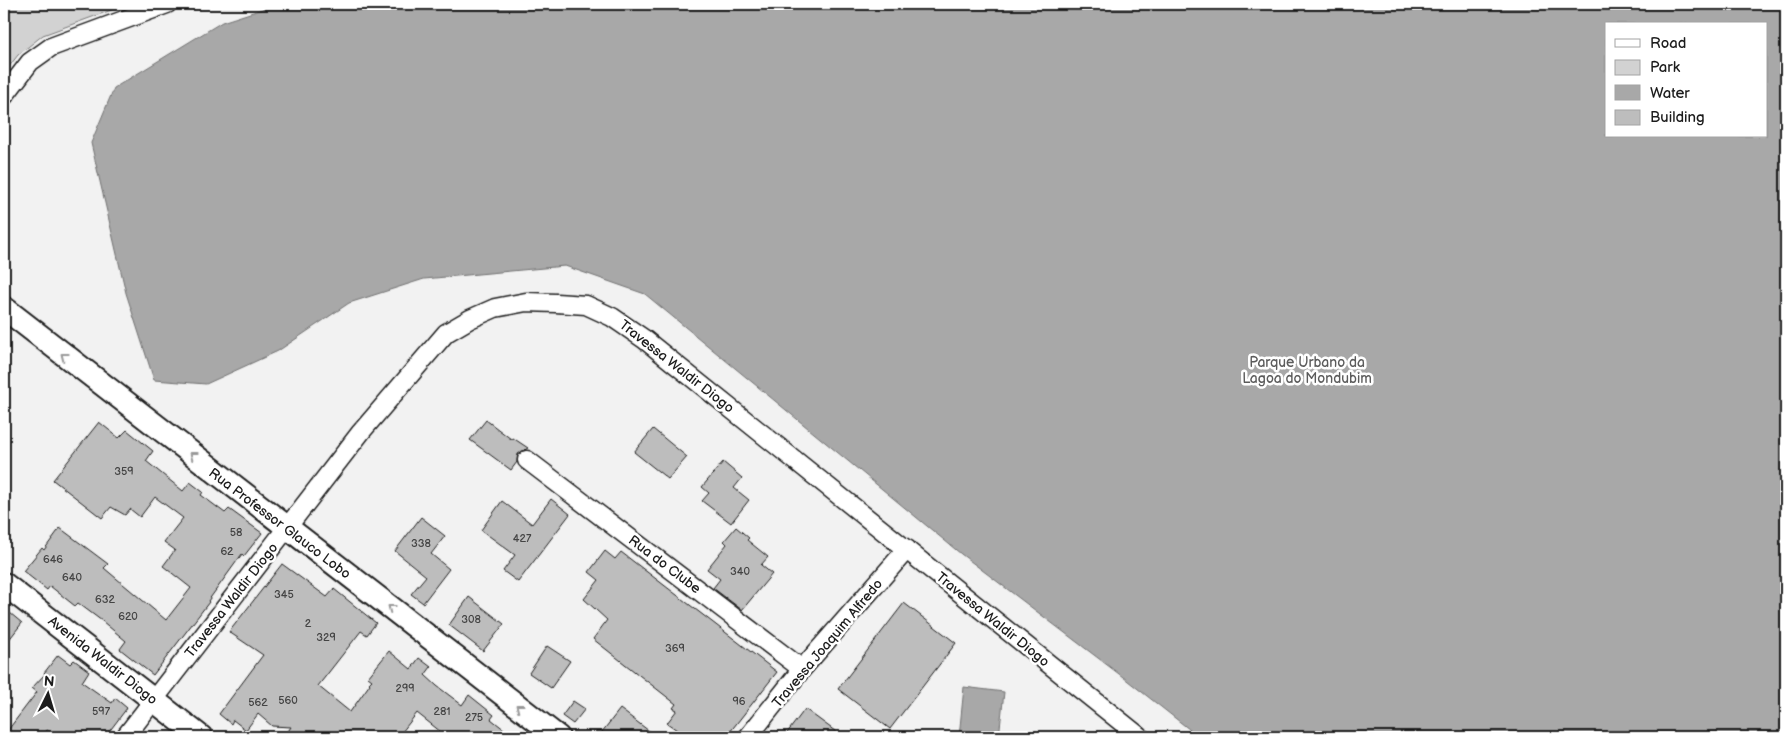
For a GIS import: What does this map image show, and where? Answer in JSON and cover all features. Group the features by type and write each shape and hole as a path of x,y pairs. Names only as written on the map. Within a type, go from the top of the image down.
{"main road":[{"name":"Rua Professor Glauco Lobo","path":"4,308 558,737"},
{"name":"Avenida Waldir Diogo","path":"4,584 201,737"}],"street":[{"path":"4,96 30,62 51,47 167,4"},
{"name":"Travessa Waldir Diogo","path":"125,737 361,432 446,333 470,318 495,308 526,302 586,305 612,317 644,339 1140,737"},
{"name":"Rua do Clube","path":"527,460 802,669"},
{"name":"Travessa Joaquim Alfredo","path":"748,737 802,669 907,549"}],"green space":[{"path":"4,4 128,4 43,35 18,55 4,73"}],"water":[{"name":"Parque Urbano da Lagoa do Mondubim","path":"278,4 1786,4 1786,737 1199,737 961,554 645,294 565,266 424,279 349,303 278,351 206,384 154,380 126,293 91,143 114,88 222,22"},
{"path":"964,687 1004,692 999,737 959,737"}],"building":[{"path":"486,420 511,439 513,438 528,448 518,454 517,462 511,470 470,440"},
{"path":"99,422 119,438 127,430 153,451 146,461 183,491 190,482 203,492 201,495 225,513 229,509 262,533 244,556 242,554 209,602 153,675 120,649 126,641 102,621 78,603 75,606 50,586 47,590 23,571 42,548 44,550 60,528 108,564 104,568 166,620 191,588 163,566 175,550 164,542 183,518 155,497 140,517 130,509 125,515 111,507 102,518 53,480"},
{"path":"653,429 687,457 668,479 634,452"},
{"path":"723,462 742,478 734,488 749,500 731,523 702,501 709,493 702,487"},
{"path":"551,499 570,514 518,582 503,571 515,555 481,530 502,501 532,524"},
{"path":"421,517 445,536 431,554 449,569 423,603 411,594 426,576 395,551"},
{"path":"736,527 749,538 747,540 768,557 761,565 772,574 742,610 713,588 720,579 707,569 727,544 724,541"},
{"path":"605,551 615,559 621,552 777,672 726,737 687,737 667,723 677,710 673,708 676,704 593,639 607,620 584,599 599,580 589,572"},
{"path":"282,564 327,597 334,589 376,623 367,635 361,631 318,686 350,712 370,684 372,680 368,677 389,651 411,669 419,658 431,667 425,675 437,686 462,705 469,695 494,715 491,719 514,737 437,737 441,732 417,713 398,737 284,737 291,727 272,726 258,714 246,730 233,720 231,724 219,714 263,655 229,632"},
{"path":"469,597 504,624 483,651 449,625"},
{"path":"904,603 956,643 890,729 838,689"},
{"path":"10,613 22,623 4,646 4,621"},
{"path":"547,646 570,661 551,688 529,673"},
{"path":"58,655 70,664 74,660 89,671 82,682 112,703 115,698 127,708 105,737 58,737 47,730 41,737 17,737 8,730 37,692 32,688 45,674"},
{"path":"573,701 585,709 573,724 562,716"},
{"path":"620,709 657,737 598,737"},
{"path":"805,709 843,737 784,737"}]}
